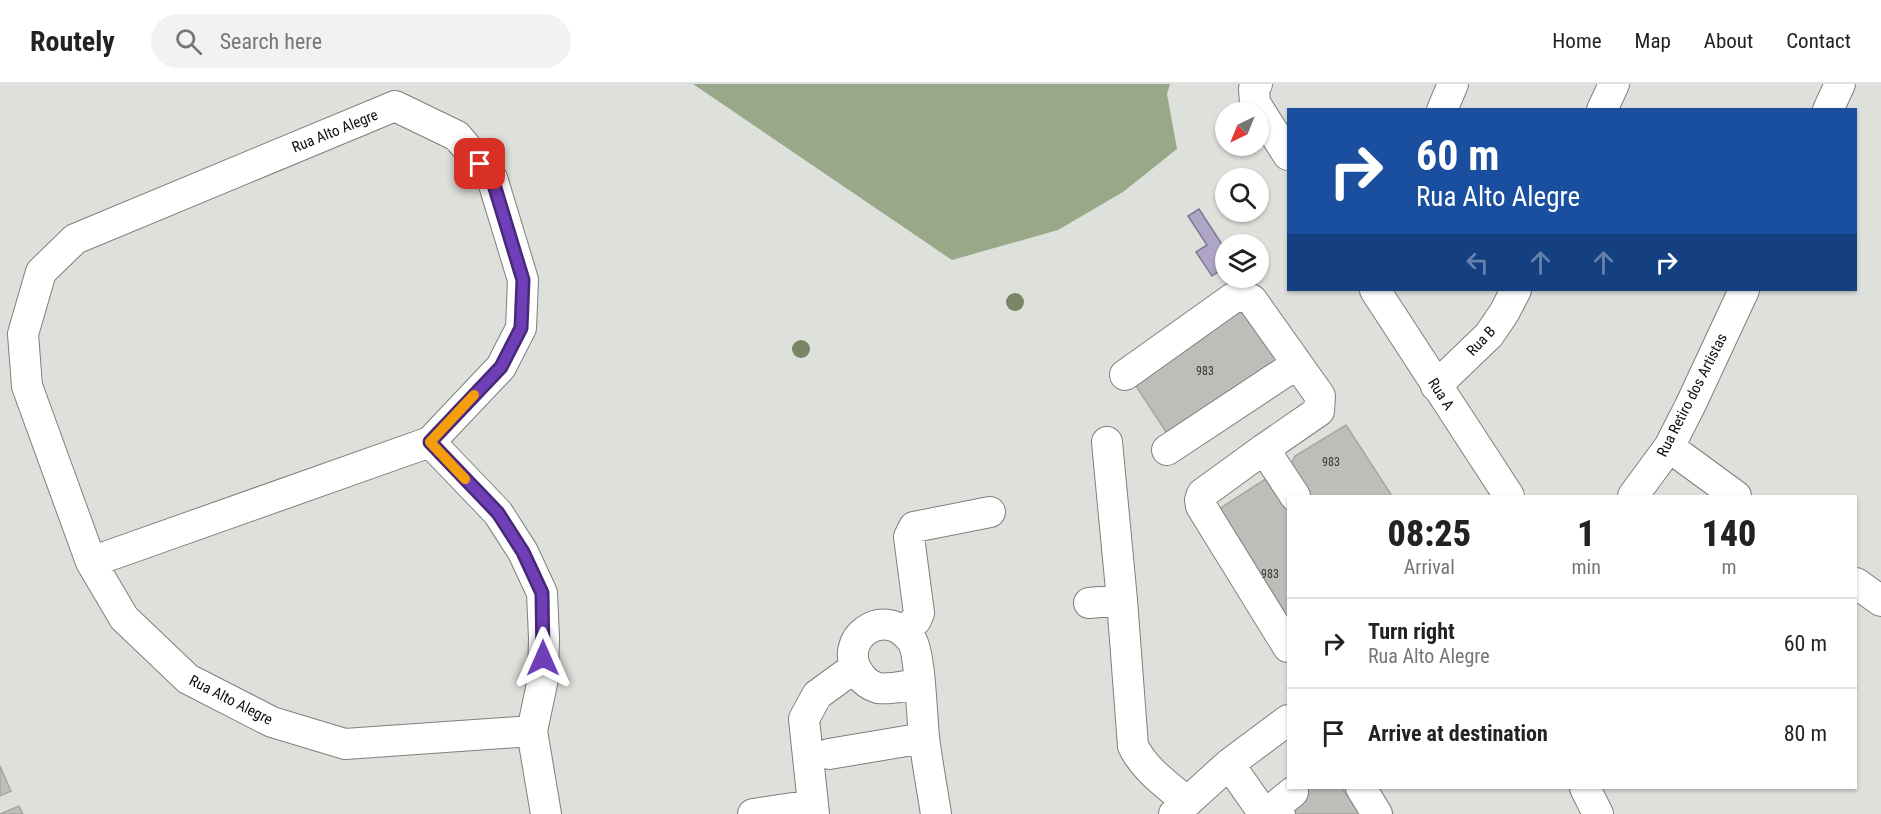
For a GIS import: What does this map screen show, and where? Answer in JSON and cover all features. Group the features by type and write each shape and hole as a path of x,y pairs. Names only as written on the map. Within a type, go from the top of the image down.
{"street":[{"path":"1257,84 1254,89 1255,103 1287,153"},
{"path":"1443,108 1453,84"},
{"path":"1603,108 1614,84"},
{"path":"1829,108 1840,84"},
{"name":"Rua Alto Alegre","path":"91,562 430,442 501,367 521,328 523,280 492,178 457,136 394,106 75,238 41,272 23,334 27,386 91,562 124,618 188,679 272,722 345,744 532,731"},
{"name":"Rua A","path":"1376,291 1508,495"},
{"name":"Rua B","path":"1436,386 1488,335 1504,313 1515,291"},
{"name":"Rua Retiro dos Artistas","path":"1633,495 1669,447 1744,291"},
{"path":"1125,375 1233,298 1245,296 1252,300 1320,396 1319,411 1202,494 1200,500 1201,506 1287,645"},
{"path":"1167,450 1297,364"},
{"path":"430,442 498,513 523,552 542,593 543,679 532,731 546,814"},
{"path":"1107,442 1122,600 1128,747 1165,783 1180,808 1229,765 1287,721"},
{"path":"1669,447 1735,495"},
{"path":"1264,449 1294,495"},
{"path":"904,631 916,620 919,613 910,531 914,527 990,512"},
{"path":"1857,584 1881,601"},
{"path":"1089,603 1122,600"},
{"path":"919,684 879,688 864,681 854,668 852,651 859,636 872,626 889,624 904,631 914,645 919,684 924,738 936,814"},
{"path":"753,814 814,809 804,719 817,695 854,668"},
{"path":"829,754 924,738"},
{"path":"1229,765 1264,814"},
{"path":"1362,789 1377,814"},
{"path":"1586,789 1598,814"}],"green space":[{"path":"693,84 1170,84 1167,94 1177,149 1123,192 1058,230 952,260"}],"shaded area":[{"path":"1199,209 1215,234 1215,274 1212,276 1196,252 1207,245 1188,216"}],"building":[{"path":"1243,308 1279,363 1168,435 1132,380"},
{"path":"1346,425 1391,495 1307,495 1289,468 1295,456"},
{"path":"1267,478 1287,508 1287,627 1216,519 1222,507"},
{"path":"0,766 11,791 0,796"},
{"path":"1309,789 1343,789 1360,814 1295,814 1288,803"},
{"path":"19,806 23,814 0,814"}],"slow traffic":[{"path":"465,479 430,442 474,395"}],"route":[{"path":"480,164 492,178 523,280 521,328 501,367 430,442 498,513 523,552 542,593 543,658"}]}
